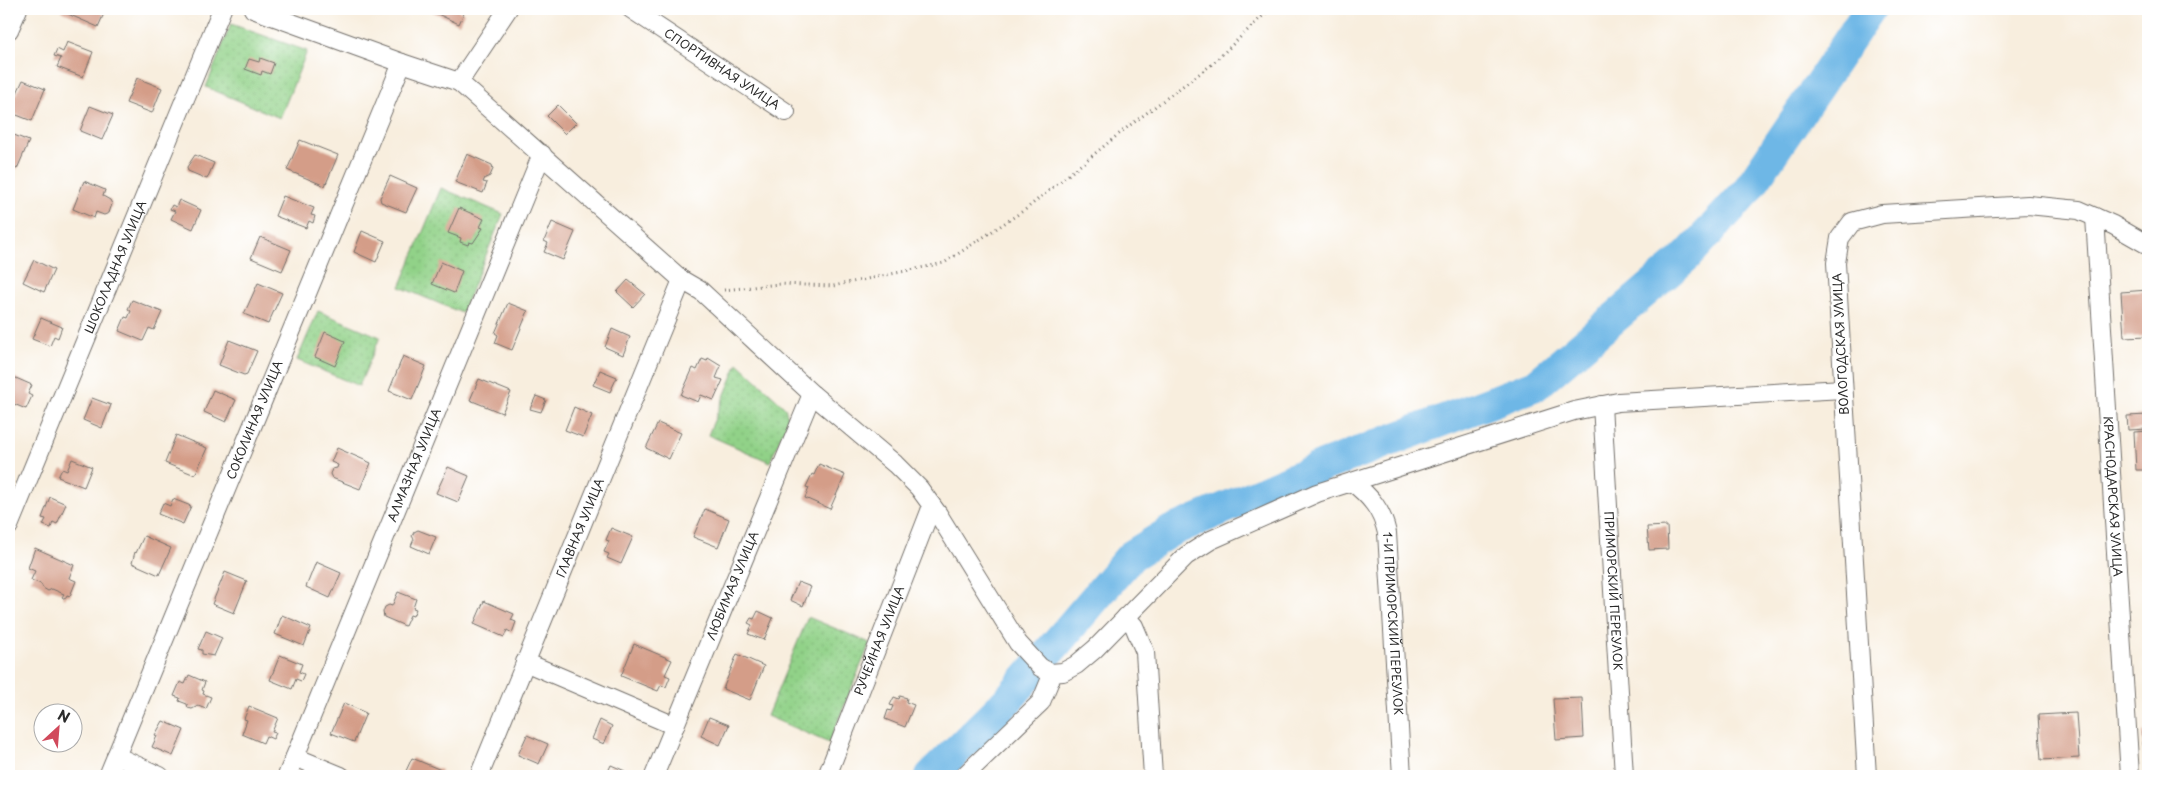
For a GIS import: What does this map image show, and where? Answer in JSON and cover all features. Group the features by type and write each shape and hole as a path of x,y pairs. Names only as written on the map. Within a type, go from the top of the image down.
{"street":[{"path":"9,30 18,9"},
{"name":"ШОКОЛАДНАЯ УЛИЦА","path":"9,526 222,9"},
{"path":"253,9 273,12 402,63 459,82 682,280 701,291 812,394 895,464 919,488 932,506 1018,643 1041,666 1063,672 1076,665 1186,556 1211,540 1317,493 1574,411 1602,405 1643,400 1843,389"},
{"path":"459,82 508,9"},
{"name":"СПОРТИВНАЯ УЛИЦА","path":"631,9 786,112"},
{"name":"СОКОЛИНАЯ УЛИЦА","path":"108,776 402,63"},
{"name":"АЛМАЗНАЯ УЛИЦА","path":"287,776 542,154"},
{"name":"ВОЛОГОДСКАЯ УЛИЦА","path":"1867,776 1836,263 1840,238 1852,222 1882,214 2028,205 2079,210 2148,245"},
{"name":"КРАСНОДАРСКАЯ УЛИЦА","path":"2096,217 2130,776"},
{"name":"ГЛАВНАЯ УЛИЦА","path":"478,776 682,280"},
{"name":"ЛЮБИМАЯ УЛИЦА","path":"654,776 812,394"},
{"name":"ПРИМОРСКИЙ ПЕРЕУЛОК","path":"1602,405 1624,776"},
{"name":"1-И ПРИМОРСКИЙ ПЕРЕУЛОК","path":"1352,482 1375,504 1384,518 1387,533 1402,776"},
{"name":"РУЧЕЙНАЯ УЛИЦА","path":"827,776 932,506"},
{"path":"1126,617 1134,626 1145,652 1153,776"},
{"path":"525,662 675,726"},
{"path":"964,776 1037,706 1047,690 1041,666"},
{"path":"116,756 160,776"},
{"path":"295,756 341,776"}],"path":[{"path":"701,291 780,284 833,286 944,262 1026,209 1129,126 1211,65 1270,9"}],"green space":[{"path":"231,24 307,51 280,118 206,87"},
{"path":"441,188 503,214 462,313 400,287"},
{"path":"318,311 380,337 359,386 297,360"},
{"path":"738,363 785,407 788,420 770,462 708,435"},
{"path":"808,617 870,643 829,743 767,716"}],"building":[{"path":"62,9 106,9 98,27 61,11"},
{"path":"427,9 460,9 459,11 464,13 459,24"},
{"path":"67,42 93,52 83,77 57,67 61,58 54,56 57,49 63,52"},
{"path":"260,58 274,63 270,74 262,71 261,75 245,69 249,59 259,62"},
{"path":"137,78 162,88 152,113 126,103"},
{"path":"23,80 45,89 32,121 9,112 9,106 14,93 16,95"},
{"path":"558,105 576,123 565,134 547,116"},
{"path":"90,106 113,115 102,140 80,131"},
{"path":"9,133 29,141 17,169 9,165"},
{"path":"300,140 338,155 325,186 287,170"},
{"path":"467,154 492,165 493,169 490,176 485,178 483,182 487,183 483,193 455,182"},
{"path":"195,155 214,163 207,179 188,171 187,167"},
{"path":"390,176 417,188 406,212 381,202 380,198"},
{"path":"84,181 105,190 103,196 110,200 112,204 109,213 104,215 96,212 94,218 73,209"},
{"path":"283,196 314,208 311,215 315,216 313,223 309,221 306,228 275,216"},
{"path":"179,200 201,210 193,229 171,219 175,211 170,209 172,205 176,207"},
{"path":"459,208 484,219 480,227 483,228 473,243 469,242 468,245 460,242 461,238 448,233"},
{"path":"552,222 575,232 563,260 544,252 548,243 544,241"},
{"path":"362,231 385,241 376,262 354,252"},
{"path":"260,237 291,250 282,271 251,258"},
{"path":"34,260 54,270 44,292 23,282"},
{"path":"441,262 462,271 454,293 432,284"},
{"path":"628,280 645,294 633,307 617,292"},
{"path":"258,283 282,293 268,324 244,314"},
{"path":"2148,290 2148,336 2124,337 2121,292"},
{"path":"132,300 162,312 154,330 149,328 143,341 119,331 125,317 128,318 131,311 128,309"},
{"path":"508,303 528,311 512,350 495,343 498,335 495,333"},
{"path":"41,318 62,327 58,338 54,336 50,346 32,339"},
{"path":"612,329 630,337 623,355 605,347"},
{"path":"325,332 345,341 335,366 315,357"},
{"path":"229,340 257,351 247,374 244,375 219,365"},
{"path":"403,356 426,366 412,400 389,391"},
{"path":"708,358 721,366 716,378 723,380 714,400 701,395 698,402 681,395 693,368 697,370 702,359 707,361"},
{"path":"600,370 617,377 610,392 593,385"},
{"path":"9,375 32,385 28,394 32,396 26,409 9,402"},
{"path":"479,379 511,392 502,413 470,400"},
{"path":"213,390 236,400 226,422 204,412"},
{"path":"536,396 546,400 541,412 530,409"},
{"path":"92,398 111,405 102,428 83,420"},
{"path":"574,407 592,415 583,437 565,430"},
{"path":"2148,415 2148,429 2128,430 2127,416"},
{"path":"658,423 681,433 669,459 646,448"},
{"path":"2148,431 2148,470 2136,470 2134,432"},
{"path":"176,435 207,448 195,475 165,463"},
{"path":"337,448 371,463 360,489 332,478 330,474 332,469 337,468 338,465 331,462"},
{"path":"72,459 92,467 84,487 58,477 62,469 67,471"},
{"path":"819,464 845,475 830,509 805,498 809,488 806,487"},
{"path":"448,467 469,476 458,502 436,493"},
{"path":"50,497 66,504 57,524 53,522 51,528 43,525 46,519 42,518"},
{"path":"173,499 191,506 183,524 158,514 163,503 170,506"},
{"path":"705,509 729,519 718,547 693,537"},
{"path":"1667,526 1668,549 1649,550 1647,527"},
{"path":"611,528 633,537 621,564 607,558 609,554 604,552 609,541 606,540"},
{"path":"418,530 436,537 429,554 411,546 414,539 412,536"},
{"path":"144,536 171,548 159,575 132,563 135,552"},
{"path":"35,548 74,565 69,578 76,581 70,596 67,595 65,599 62,597 64,594 52,589 48,591 41,584 31,580 35,571 28,568"},
{"path":"316,562 341,573 330,598 306,587"},
{"path":"225,572 247,581 234,613 212,604"},
{"path":"798,582 811,587 803,606 790,600"},
{"path":"398,592 416,599 413,608 416,609 413,616 410,615 405,626 384,617 385,607 392,606"},
{"path":"484,601 514,614 511,620 516,622 512,633 507,630 504,637 474,624"},
{"path":"758,611 773,618 764,640 748,634 752,625 748,623 751,618 754,619"},
{"path":"282,615 311,628 304,646 275,634"},
{"path":"206,631 222,638 214,656 202,654 202,650 198,649"},
{"path":"634,644 672,660 665,675 670,677 666,687 661,685 658,691 621,676"},
{"path":"737,654 764,666 750,700 723,689"},
{"path":"280,655 302,664 299,672 304,674 301,681 296,679 292,689 270,680"},
{"path":"189,675 205,682 202,690 204,691 203,694 211,697 206,709 198,706 192,709 188,708 187,704 179,701 180,698 174,696 180,682 185,684"},
{"path":"900,696 907,698 906,702 914,705 905,727 885,719 888,710 891,711 893,706 890,705 894,697 899,699"},
{"path":"1582,698 1584,738 1556,740 1553,699"},
{"path":"344,703 366,713 354,742 331,733"},
{"path":"249,706 278,718 272,732 276,733 273,739 266,736 263,743 242,734 247,720 244,719"},
{"path":"2076,713 2079,758 2041,760 2038,715"},
{"path":"709,717 729,725 720,745 701,736"},
{"path":"600,720 612,726 604,744 592,739"},
{"path":"163,721 184,730 173,756 152,747 157,736 155,735"},
{"path":"2148,731 2148,752 2144,752 2142,732"},
{"path":"527,735 548,744 539,764 518,755"},
{"path":"412,758 441,770 438,776 413,776 405,773"},
{"path":"611,765 625,771 625,776 606,776"}],"waterway":[{"path":"931,776 1006,702 1131,556 1171,531 1323,466 1536,385 1687,256 1747,191 1870,9"}]}
